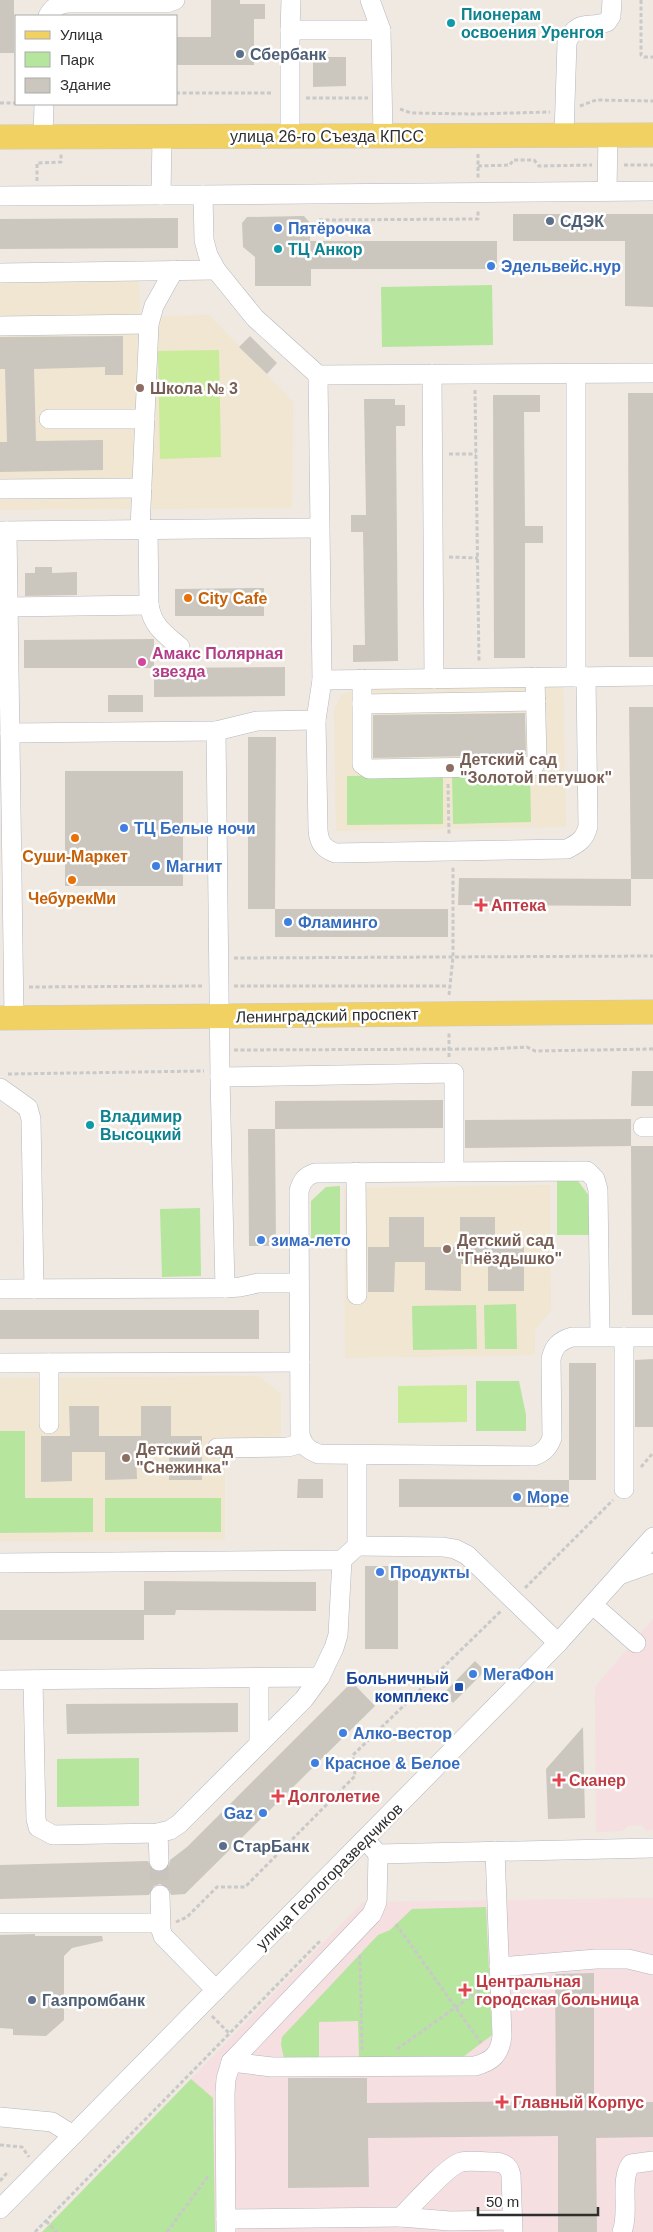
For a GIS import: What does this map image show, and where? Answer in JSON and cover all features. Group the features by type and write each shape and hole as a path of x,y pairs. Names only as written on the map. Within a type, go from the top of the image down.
{"main road":[{"name":"улица 26-го Съезда КПСС","path":"0,137 653,136"},
{"name":"Ленинградский проспект","path":"7,1017 653,1012"}],"street":[{"path":"49,15 59,4 167,3 175,0"},
{"path":"290,136 291,0"},
{"path":"370,0 381,30 375,101 383,136"},
{"path":"564,136 567,42 570,35 582,25 607,22 611,16 612,0"},
{"path":"290,30 381,30"},
{"path":"43,137 44,105"},
{"path":"607,191 608,135"},
{"path":"161,195 162,136"},
{"path":"0,196 653,191"},
{"path":"203,195 204,240 208,255 216,270 255,318 318,375 653,373"},
{"path":"174,270 154,306 148,324 142,488 151,619 156,626 180,647"},
{"path":"0,273 216,270"},
{"path":"0,326 148,324"},
{"path":"432,374 434,678"},
{"path":"318,375 322,680 316,720 318,830 319,841 326,849 335,853 567,849 578,844 586,835 588,826 581,676 576,374"},
{"path":"49,419 144,419"},
{"path":"0,489 142,488"},
{"path":"7,1017 5,804 10,733 8,607 3,531 319,528"},
{"path":"8,607 149,605"},
{"path":"322,680 653,676"},
{"path":"362,679 362,764 366,768 448,768 534,766 537,760 535,677"},
{"path":"362,704 536,701"},
{"path":"10,733 216,731 257,722 316,720"},
{"path":"216,731 220,1076 225,1288"},
{"path":"220,1076 454,1073 454,1171"},
{"path":"0,1088 28,1108 31,1118 34,1289"},
{"path":"600,1337 598,1190 595,1179 587,1172 577,1170 316,1173 307,1176 301,1183 299,1191 300,1434 302,1443 309,1450 319,1454 534,1456 543,1453 549,1446 552,1438 551,1359 553,1350 562,1340 572,1337 600,1337 653,1337"},
{"path":"356,1172 357,1295"},
{"path":"0,1290 225,1288 258,1283 299,1283"},
{"path":"624,1337 624,1489"},
{"path":"0,1363 300,1362"},
{"path":"49,1363 49,1424"},
{"path":"217,1448 288,1447 302,1443"},
{"path":"357,1455 357,1546"},
{"name":"улица Геологоразведчиков","path":"0,2210 558,1643 653,1537"},
{"path":"0,1563 342,1560 357,1546 443,1547 455,1549 466,1555 558,1643"},
{"path":"33,1680 36,1819 38,1827 53,1835 158,1833 170,1830 179,1824 304,1699 320,1677 338,1635 342,1560"},
{"path":"620,1575 653,1563"},
{"path":"593,1605 636,1643"},
{"path":"0,1680 320,1677"},
{"path":"259,1678 259,1744"},
{"path":"158,1833 159,1861"},
{"path":"364,1840 378,1854 377,1902 372,1914 231,2062 226,2079 226,2225 331,2225 401,2216 512,2226 512,2176 510,2169 505,2164 498,2162 461,2162 450,2168 401,2216"},
{"path":"378,1854 653,1848"},
{"path":"231,2062 272,2067 475,2066 486,2063 496,2057 501,2047 502,2036 494,1975 495,1851"},
{"path":"160,1895 160,1923 161,1930 166,1939 216,1990"},
{"path":"0,1923 160,1923"},
{"path":"494,1975 596,1959 628,1959 653,1965"},
{"path":"0,2117 52,2122 73,2135"},
{"path":"622,2232 626,2211 626,2169 631,2164 653,2161"}],"path":[{"path":"641,0 641,55 653,57"},
{"path":"375,101 410,113 474,114 564,111 596,100 653,101"},
{"path":"0,103 15,103"},
{"path":"478,166 510,166 514,160 534,160 539,166 653,165"},
{"path":"475,374 479,678"},
{"path":"433,454 476,454"},
{"path":"434,557 478,558"},
{"path":"448,768 454,957 448,986 449,1073"},
{"path":"219,958 653,956"},
{"path":"160,1923 172,1923 187,1917 217,1887 245,1887 355,1776 353,1755 624,1489"},
{"path":"396,1924 481,2043"},
{"path":"35,2232 325,1936"},
{"path":"360,1955 363,2058"},
{"path":"393,2052 456,2008 494,1975"},
{"path":"0,2145 22,2147"},
{"path":"167,2232 225,2152"},
{"path":"46,2221 57,2232"}],"shaded area":[{"name":"Школа № 3","path":"139,279 140,317 209,315 293,402 292,508 0,510 0,281"},
{"name":"Детский сад \"Золотой петушок\"","path":"563,684 566,827 336,831 334,709 342,694 367,687"},
{"name":"Детский сад \"Гнёздышко\"","path":"550,1185 551,1311 535,1330 535,1355 345,1358 344,1188"},
{"name":"Детский сад \"Снежинка\"","path":"258,1376 281,1394 281,1458 225,1458 225,1540 0,1541 0,1378"},
{"path":"653,1619 653,1830 646,1830 642,1825 628,1826 622,1831 596,1832 595,1687"},
{"name":"Центральная городская больница","path":"653,1898 653,2232 42,2232 363,1902"}],"green space":[{"path":"492,285 493,345 382,347 381,287"},
{"path":"219,350 221,457 160,459 158,351"},
{"path":"530,774 531,822 453,824 452,775"},
{"path":"443,775 443,824 347,825 347,776"},
{"path":"557,1181 578,1181 593,1201 593,1235 557,1235"},
{"path":"340,1186 340,1241 311,1241 311,1201 326,1187"},
{"path":"200,1208 201,1276 162,1277 160,1209"},
{"path":"516,1304 517,1349 485,1349 484,1305"},
{"path":"476,1305 477,1349 413,1350 412,1306"},
{"path":"476,1381 519,1381 526,1415 526,1431 476,1431"},
{"path":"467,1385 467,1422 398,1423 398,1386"},
{"path":"0,1431 25,1431 25,1498 93,1498 93,1532 0,1533"},
{"path":"105,1498 221,1498 221,1532 105,1532"},
{"path":"139,1758 139,1806 57,1807 57,1759"},
{"path":"486,1907 492,2035 463,2057 359,2057 358,2021 319,2022 319,2058 284,2058 281,2045 282,2037 378,1935 390,1930 412,1909"},
{"path":"191,2079 213,2098 215,2232 42,2232"}],"building":[{"path":"0,0 14,0 14,53 0,53"},
{"path":"211,0 240,0 240,4 265,4 265,19 254,19 254,65 178,65 178,37 211,37"},
{"path":"313,57 346,57 346,86 313,87"},
{"path":"513,214 653,214 653,307 625,306 625,241 513,241"},
{"path":"304,216 310,223 310,241 497,241 497,269 311,269 311,286 255,286 255,257 243,247 242,223 247,217"},
{"path":"178,218 178,248 0,249 0,219"},
{"path":"123,336 123,375 105,375 105,367 34,369 36,441 103,440 103,470 0,472 0,442 7,442 5,369 0,369 0,337"},
{"path":"250,336 277,363 267,374 239,347"},
{"path":"628,393 653,393 653,657 629,657"},
{"path":"493,395 540,395 540,412 524,412 525,526 543,526 543,543 525,543 525,658 494,658"},
{"path":"364,399 395,399 395,405 405,405 405,426 396,426 398,661 353,662 353,645 365,645 363,532 351,532 351,515 366,515"},
{"path":"35,567 52,567 52,573 77,572 77,595 25,596 25,573 35,573"},
{"path":"264,588 264,616 175,616 175,589"},
{"path":"154,639 154,668 24,668 24,640"},
{"path":"285,667 285,696 154,697 154,668"},
{"path":"108,695 143,695 143,712 108,712"},
{"path":"629,707 653,707 653,879 631,879"},
{"path":"525,713 526,755 373,758 373,715"},
{"path":"248,737 276,737 275,909 248,909"},
{"name":"ТЦ Белые ночи","path":"65,771 183,771 183,886 65,886"},
{"path":"459,878 631,879 631,906 458,905"},
{"path":"275,909 448,909 448,937 275,937"},
{"path":"632,1071 653,1071 653,1106 631,1106"},
{"path":"443,1100 443,1128 275,1129 275,1101"},
{"path":"631,1119 631,1146 465,1148 465,1120"},
{"path":"248,1129 275,1129 276,1246 249,1246"},
{"path":"631,1146 653,1146 653,1315 632,1315"},
{"path":"389,1217 424,1217 424,1247 460,1247 460,1217 495,1217 495,1247 524,1247 524,1291 488,1291 488,1264 461,1264 461,1291 425,1290 425,1262 395,1262 394,1292 368,1292 368,1247 389,1247"},
{"path":"0,1310 259,1310 259,1339 0,1339"},
{"path":"653,1359 653,1427 635,1427 635,1360"},
{"path":"569,1363 596,1363 596,1480 569,1480"},
{"path":"69,1406 99,1406 99,1436 141,1436 141,1406 171,1406 171,1436 202,1436 202,1480 169,1480 169,1452 136,1453 137,1479 105,1480 105,1452 72,1452 72,1481 41,1482 41,1436 70,1436"},
{"path":"298,1479 323,1479 323,1498 297,1498"},
{"path":"399,1479 569,1480 569,1507 399,1507"},
{"path":"365,1566 398,1566 398,1649 365,1649"},
{"path":"144,1581 316,1582 316,1611 176,1610 175,1615 144,1615 144,1640 0,1640 0,1610 144,1610"},
{"path":"475,1661 485,1671 453,1703 444,1693"},
{"path":"352,1682 375,1706 185,1894 171,1895 169,1889 160,1884 154,1886 149,1895 0,1899 0,1865 148,1861 153,1871 165,1871 169,1866 170,1860 187,1847"},
{"path":"238,1703 238,1732 67,1734 66,1704"},
{"path":"583,1727 585,1818 548,1819 546,1769"},
{"name":"Газпромбанк","path":"35,1934 35,1936 102,1936 103,1941 72,1948 64,1956 64,2020 46,2036 13,2035 13,2029 0,2028 0,1935"},
{"name":"Главный Корпус","path":"594,1973 594,2103 653,2102 653,2137 596,2138 597,2232 558,2232 558,2136 368,2138 369,2187 288,2188 288,2078 367,2078 367,2103 556,2101 555,1974"}],"tunnel":[{"path":"159,1861 160,1895"}],"place":[{"name":"Пионерам освоения Уренгоя","path":"451,23"},
{"name":"Сбербанк","path":"240,54"},
{"name":"СДЭК","path":"550,221"},
{"name":"Пятёрочка","path":"278,228"},
{"name":"ТЦ Анкор","path":"278,249"},
{"name":"Эдельвейс.нур","path":"491,266"},
{"name":"Школа № 3","path":"140,388"},
{"name":"City Cafe","path":"188,598"},
{"name":"Амакс Полярная звезда","path":"142,662"},
{"name":"Детский сад \"Золотой петушок\"","path":"450,768"},
{"name":"ТЦ Белые ночи","path":"124,828"},
{"name":"Суши-Маркет","path":"75,838"},
{"name":"Магнит","path":"156,866"},
{"name":"ЧебурекМи","path":"72,880"},
{"name":"Аптека","path":"481,905"},
{"name":"Фламинго","path":"288,922"},
{"name":"Владимир Высоцкий","path":"90,1125"},
{"name":"зима-лето","path":"261,1240"},
{"name":"Детский сад \"Гнёздышко\"","path":"447,1249"},
{"name":"Детский сад \"Снежинка\"","path":"126,1458"},
{"name":"Море","path":"517,1497"},
{"name":"Продукты","path":"380,1572"},
{"name":"МегаФон","path":"473,1674"},
{"name":"Больничный комплекс","path":"459,1687"},
{"name":"Алко-вестор","path":"343,1733"},
{"name":"Красное & Белое","path":"315,1763"},
{"name":"Сканер","path":"559,1780"},
{"name":"Долголетие","path":"278,1796"},
{"name":"Gaz","path":"263,1813"},
{"name":"СтарБанк","path":"223,1846"},
{"name":"Центральная городская больница","path":"465,1990"},
{"name":"Газпромбанк","path":"32,2000"},
{"name":"Главный Корпус","path":"502,2102"}]}
